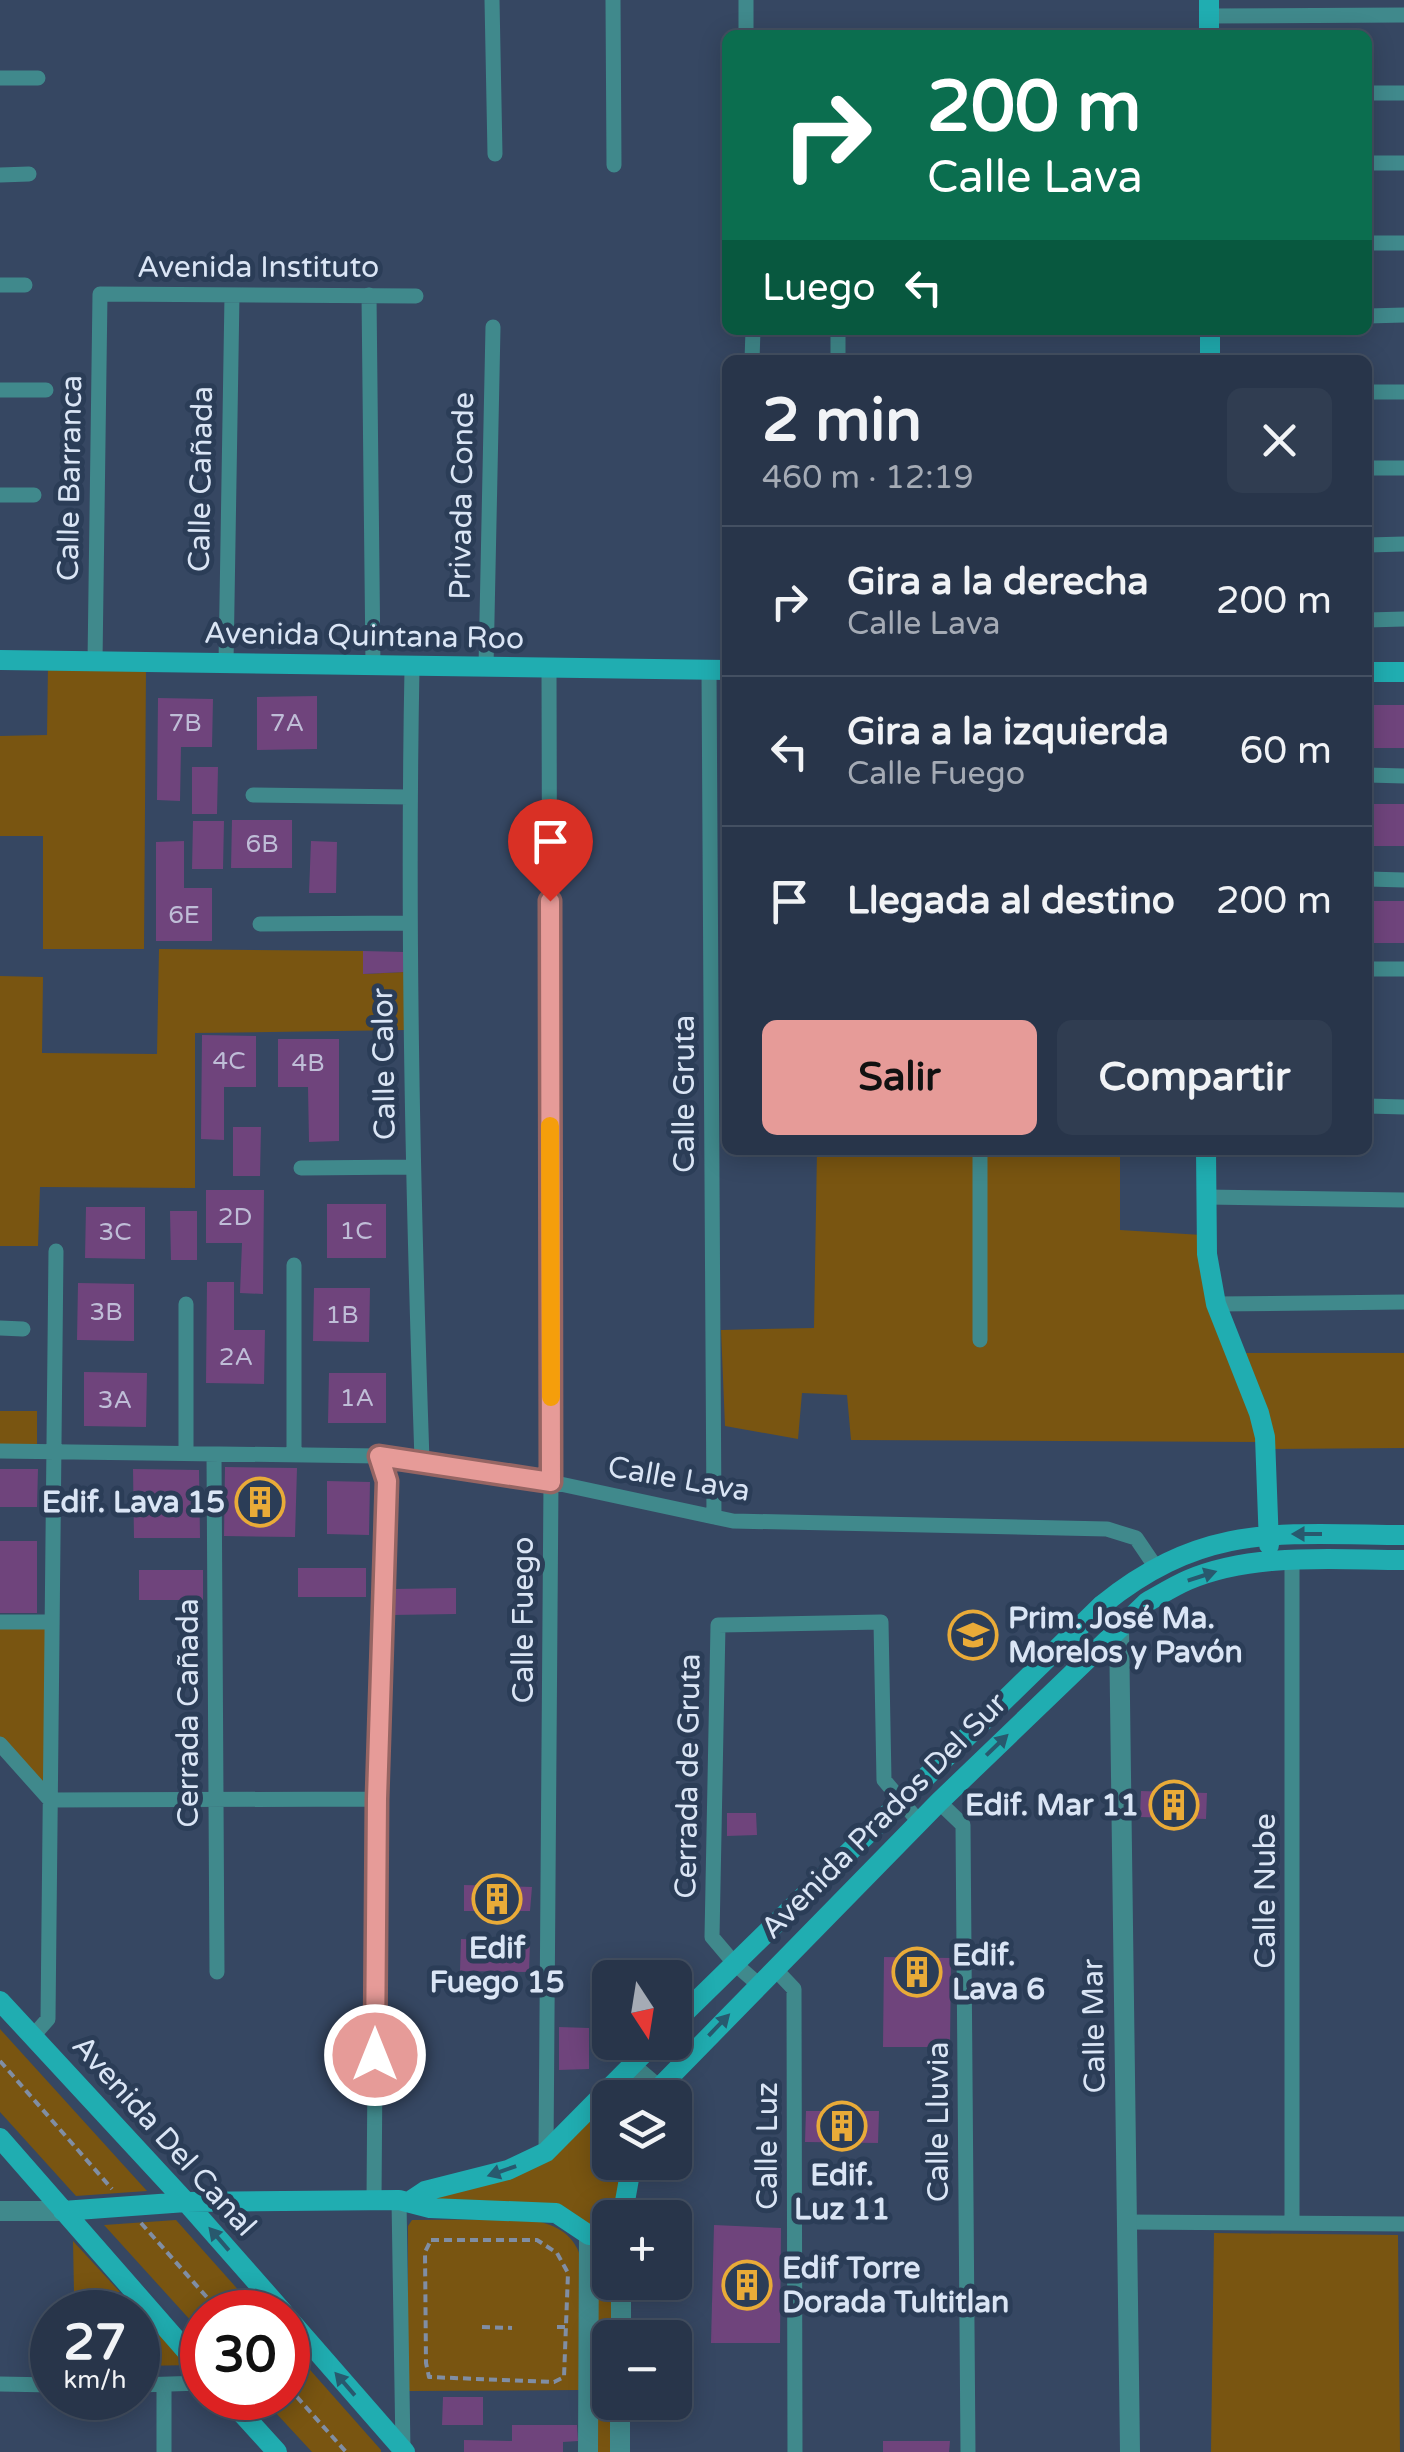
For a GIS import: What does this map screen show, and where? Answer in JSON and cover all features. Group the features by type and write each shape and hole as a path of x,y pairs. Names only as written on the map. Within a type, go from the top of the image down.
{"main road":[{"name":"Avenida Quintana Roo","path":"0,660 718,670"},
{"path":"1372,672 1404,672"},
{"path":"1206,1155 1207,1254 1216,1304 1265,1437 1270,1562"},
{"name":"Avenida Prados Del Sur","path":"692,2005 1102,1605 1155,1566 1232,1539 1268,1534 1404,1534"},
{"name":"Avenida Prados Del Sur","path":"668,2080 939,1802 1147,1602 1188,1579 1236,1565 1404,1560"},
{"name":"Avenida Del Canal","path":"0,2001 263,2290"},
{"path":"405,2200 425,2191 508,2170 546,2152 637,2060"},
{"path":"0,2138 180,2344"},
{"path":"63,2211 186,2202 405,2200 430,2208 556,2213 592,2233"},
{"name":"Avenida Del Canal","path":"310,2344 404,2451"},
{"path":"248,2420 277,2452"}],"street":[{"path":"492,0 495,154"},
{"path":"613,0 614,165"},
{"path":"746,0 746,30"},
{"path":"1209,17 1404,15"},
{"path":"0,78 38,78"},
{"path":"1372,93 1404,93"},
{"path":"1372,163 1404,163"},
{"path":"0,175 29,174"},
{"path":"1372,243 1404,243"},
{"path":"0,285 24,285"},
{"name":"Avenida Instituto","path":"100,294 416,296"},
{"name":"Calle Barranca","path":"94,662 100,294"},
{"name":"Calle Cañada","path":"226,664 232,295"},
{"path":"368,296 373,666"},
{"path":"1372,316 1404,315"},
{"name":"Privada Conde","path":"486,668 493,327"},
{"path":"0,390 46,390"},
{"path":"1372,392 1404,392"},
{"path":"1372,468 1404,468"},
{"path":"0,495 34,495"},
{"path":"1372,544 1404,544"},
{"path":"1372,620 1404,620"},
{"name":"Calle Calor","path":"412,668 412,1167 422,1460"},
{"name":"Calle Fuego","path":"546,2152 551,1482 549,668"},
{"name":"Calle Gruta","path":"714,1518 718,670"},
{"path":"1372,776 1404,776"},
{"path":"253,795 409,796"},
{"path":"1372,878 1404,880"},
{"path":"260,924 410,923"},
{"path":"1372,969 1404,969"},
{"path":"1372,1106 1404,1107"},
{"path":"980,1155 980,1340"},
{"path":"300,1168 412,1167"},
{"path":"1206,1197 1404,1200"},
{"path":"32,2036 48,2020 56,1251"},
{"path":"294,1265 294,1455"},
{"path":"1216,1304 1404,1302"},
{"path":"186,1304 186,1454"},
{"path":"0,1328 23,1328"},
{"name":"Calle Lava","path":"0,1452 379,1456 422,1460 551,1482 733,1521 1106,1529 1136,1538 1155,1566"},
{"name":"Cerrada Cañada","path":"214,1454 217,1972"},
{"path":"374,2201 377,1799 387,1481 379,1456"},
{"name":"Calle Nube","path":"1292,1561 1292,2222"},
{"path":"1102,1605 1120,1625"},
{"path":"0,1622 51,1622"},
{"name":"Cerrada de Gruta","path":"758,1984 712,1937 718,1626 881,1622 884,1780 919,1822"},
{"name":"Calle Mar","path":"1120,1625 1130,2452"},
{"path":"0,1744 50,1800 377,1799"},
{"name":"Calle Lluvia","path":"939,1802 963,1825 968,2452"},
{"name":"Calle Luz","path":"774,1968 794,1988 795,2452"},
{"path":"631,2066 644,2080"},
{"path":"404,2451 405,2200"},
{"path":"0,2210 63,2211"},
{"path":"1127,2222 1404,2224"},
{"path":"588,2452 589,2234"},
{"path":"0,2384 30,2385"},
{"path":"160,2385 180,2385"},
{"path":"164,2385 164,2452"},
{"path":"620,2420 620,2452"}],"path":[{"path":"431,2240 537,2240 558,2253 568,2273 566,2372 564,2378 554,2382 429,2377 425,2252 431,2240"},
{"path":"482,2327 512,2328"},
{"path":"414,2328 433,2328"},
{"path":"310,2412 346,2452"}],"shaded area":[{"path":"48,666 146,669 144,949 43,949 43,836 0,836 0,736 47,735"},
{"path":"159,949 363,951 364,974 404,972 405,1030 195,1033 195,1188 40,1187 38,1246 0,1246 0,976 43,977 42,1053 157,1054"},
{"path":"817,1155 1120,1155 1120,1230 1202,1235 1234,1353 1404,1353 1404,1448 1259,1449 1258,1442 851,1440 847,1395 802,1393 798,1439 725,1426 721,1330 814,1328"},
{"path":"0,1411 37,1411 37,1452 0,1452"},
{"path":"0,1622 51,1622 50,1800 0,1744"},
{"path":"0,2029 147,2191 76,2196 0,2112"},
{"path":"592,2108 592,2180 627,2180 622,2200 592,2200 592,2229 588,2231 557,2211 431,2206 426,2192 510,2173"},
{"path":"524,2219 561,2230 581,2259 581,2390 408,2391 408,2226 412,2220"},
{"path":"176,2220 238,2290 180,2290 180,2309 104,2225"},
{"path":"1214,2233 1398,2235 1400,2452 1211,2452"},
{"path":"592,2238 592,2300 619,2300 619,2320 592,2320 592,2420 613,2420 619,2452 591,2452"},
{"path":"73,2241 118,2290 74,2290"},
{"path":"160,2328 180,2350 180,2365 160,2366"},
{"path":"310,2370 381,2450 312,2452 282,2420 310,2420"}],"building":[{"path":"317,696 317,749 257,750 257,697"},
{"path":"158,698 213,699 212,747 181,747 180,801 157,800"},
{"path":"1372,705 1404,705 1404,748 1372,748"},
{"path":"192,767 218,767 217,814 192,814"},
{"path":"1372,804 1404,804 1404,846 1372,846"},
{"path":"232,820 292,820 292,868 231,868"},
{"path":"193,821 224,821 223,869 192,869"},
{"path":"184,841 184,888 212,888 212,941 156,941 156,842"},
{"path":"311,841 337,842 336,893 309,893"},
{"path":"1372,901 1404,901 1404,943 1372,943"},
{"path":"363,951 404,952 404,972 363,974"},
{"path":"202,1035 256,1036 256,1087 224,1087 224,1140 201,1139"},
{"path":"278,1039 339,1039 339,1141 309,1142 308,1087 278,1087"},
{"path":"233,1127 261,1127 260,1176 233,1176"},
{"path":"206,1190 264,1190 263,1294 240,1293 242,1243 206,1243"},
{"path":"327,1204 386,1204 386,1258 327,1258"},
{"path":"86,1207 145,1207 145,1259 85,1258"},
{"path":"170,1211 197,1211 197,1260 171,1260"},
{"path":"207,1282 234,1282 234,1330 265,1330 264,1384 206,1383"},
{"path":"78,1283 134,1284 134,1341 77,1340"},
{"path":"314,1288 370,1288 369,1342 313,1341"},
{"path":"84,1372 147,1373 146,1427 84,1426"},
{"path":"329,1373 386,1373 386,1423 328,1423"},
{"name":"Edif. Lava 15","path":"225,1467 297,1468 295,1537 224,1536"},
{"path":"0,1469 38,1469 37,1507 0,1507"},
{"path":"133,1469 199,1470 200,1538 134,1538"},
{"path":"327,1481 370,1482 369,1535 327,1534"},
{"path":"0,1541 37,1541 37,1613 0,1613"},
{"path":"298,1568 366,1568 366,1597 298,1597"},
{"path":"139,1570 203,1570 203,1600 139,1600"},
{"path":"456,1588 456,1614 392,1615 392,1589"},
{"name":"Edif. Mar 11","path":"1141,1791 1207,1793 1206,1819 1140,1817"},
{"path":"727,1813 756,1813 757,1835 727,1836"},
{"name":"Edif Fuego 15","path":"464,1885 532,1887 530,1911 464,1911"},
{"path":"461,1939 530,1941 529,1972 460,1971"},
{"path":"884,1957 951,1958 950,2047 883,2047"},
{"path":"559,2027 589,2028 589,2069 559,2070"},
{"name":"Edif. Luz 11","path":"806,2111 879,2111 878,2143 805,2142"},
{"name":"Edif Torre Dorada Tultitlan","path":"714,2225 781,2228 780,2343 711,2343"},
{"path":"443,2397 483,2397 483,2425 442,2425"},
{"path":"512,2425 577,2425 578,2441 563,2442 563,2452 464,2452 464,2440 512,2441"},
{"path":"883,2441 950,2441 949,2452 883,2452"}],"slow traffic":[{"path":"550,1126 551,1397"}],"place":[{"name":"Edif. Lava 15","path":"260,1502"},
{"name":"Prim. José Ma. Morelos y Pavón","path":"973,1635"},
{"name":"Edif. Mar 11","path":"1174,1805"},
{"name":"Edif Fuego 15","path":"497,1899"},
{"name":"Edif. Lava 6","path":"917,1972"},
{"name":"Edif. Luz 11","path":"842,2126"},
{"name":"Edif Torre Dorada Tultitlan","path":"747,2285"}],"route":[{"path":"375,2055 377,1799 387,1481 379,1456 551,1482 550,901"}]}
